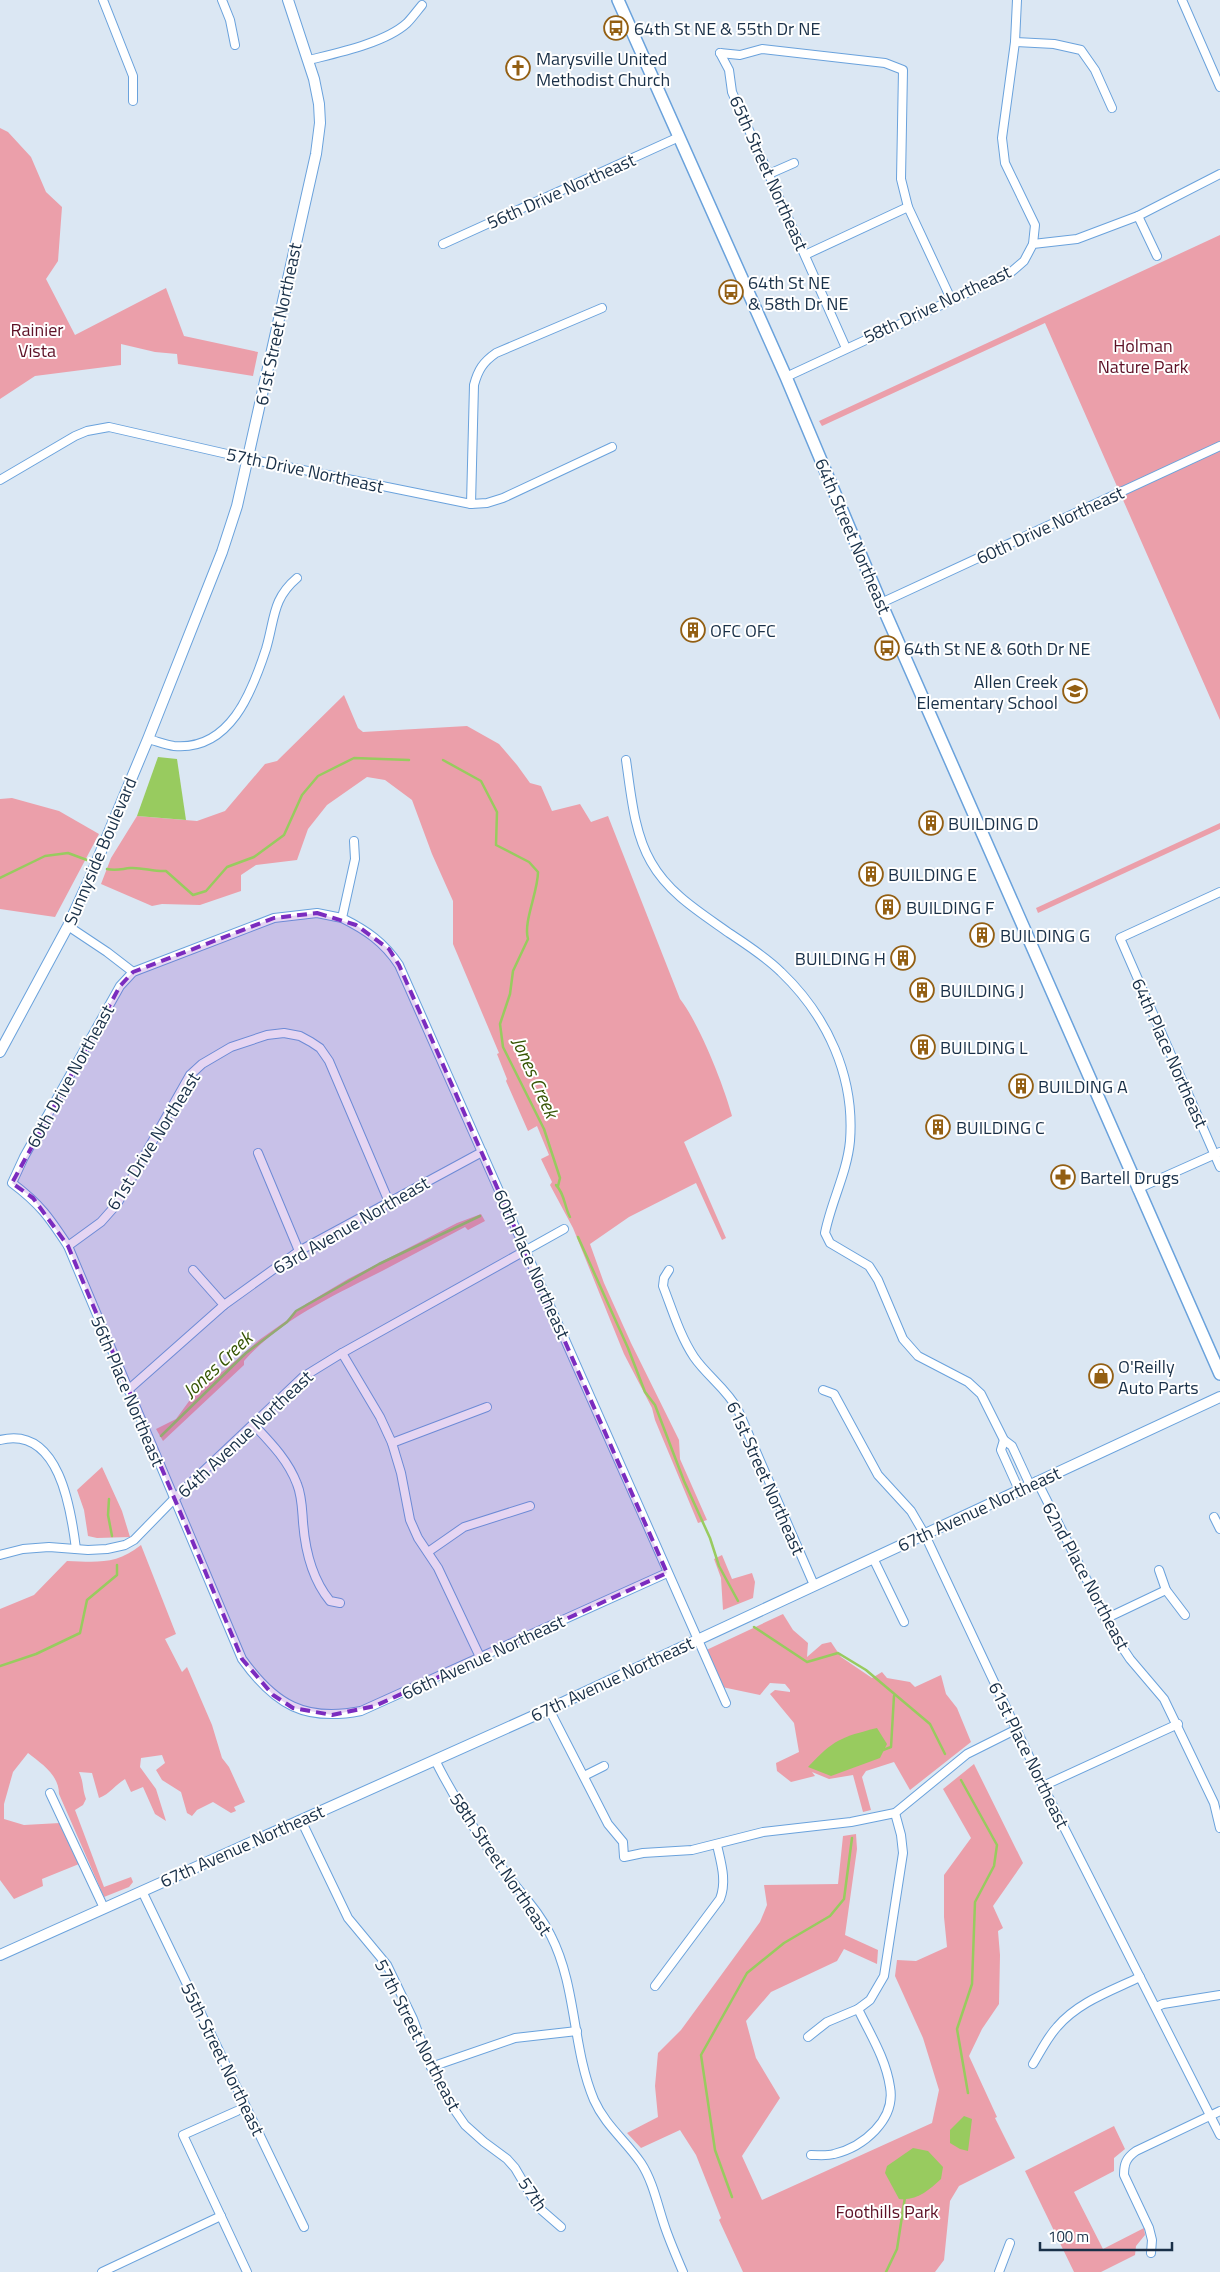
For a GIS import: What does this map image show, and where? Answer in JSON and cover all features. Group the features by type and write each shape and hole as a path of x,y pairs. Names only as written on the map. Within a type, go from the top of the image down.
{"main road":[{"name":"64th Street Northeast","path":"618,0 786,377 881,603 1220,1374"}],"street":[{"path":"103,0 133,76 133,101"},
{"path":"222,0 230,20 235,45"},
{"name":"61st Street Northeast","path":"185,642 222,552 237,506 316,154 320,123 319,104 309,60 288,0"},
{"path":"1017,0 1014,42 1002,138 1005,163 1034,225 1033,244 1077,239 1138,216 1220,174"},
{"path":"1182,0 1220,86"},
{"path":"309,60 355,49 384,36 406,24 422,5"},
{"path":"1014,42 1054,44 1081,50 1095,70 1112,108"},
{"name":"65th Street Northeast","path":"846,348 732,92 729,70 720,52 740,55 762,49 884,64 903,70 901,179 908,207"},
{"name":"56th Drive Northeast","path":"443,244 679,137"},
{"path":"768,174 794,163"},
{"path":"805,255 908,207 951,299"},
{"path":"1138,216 1157,256"},
{"name":"58th Drive Northeast","path":"786,377 1010,273 1024,261 1033,244"},
{"path":"471,504 474,384 478,371 485,361 496,353 602,308"},
{"name":"57th Drive Northeast","path":"0,480 75,436 99,428 127,430 249,459 471,504 487,503 504,498 612,446"},
{"name":"60th Drive Northeast","path":"881,603 1220,446"},
{"path":"148,739 174,746 190,745 207,740 224,729 235,718 245,705 262,658 280,596 298,578"},
{"name":"Sunnyside Boulevard","path":"0,1052 68,926 89,880 148,739 185,642"},
{"path":"626,760 642,843 660,876 681,898 780,971 811,1006 831,1040 839,1059 846,1089 850,1142 843,1174 825,1233 830,1243 869,1266 878,1280 903,1340 918,1356 968,1382 981,1394 1004,1440 1001,1450 1019,1490"},
{"path":"68,926 133,972 274,918 317,913 342,918 355,859 354,841"},
{"name":"64th Place Northeast","path":"1220,892 1120,938 1217,1153 1220,1167"},
{"name":"60th Place Northeast","path":"342,918 370,933 389,949 399,965 726,1703"},
{"name":"60th Drive Northeast","path":"12,1183 24,1157 116,994 133,972"},
{"name":"61st Drive Northeast","path":"68,1246 101,1222 117,1204 190,1075 202,1064 231,1047 266,1035 284,1033 300,1036 320,1048 338,1078 389,1202"},
{"name":"63rd Avenue Northeast","path":"128,1390 224,1305 299,1252 482,1152"},
{"path":"258,1153 299,1252"},
{"path":"1138,1189 1217,1153"},
{"name":"56th Place Northeast","path":"12,1183 33,1198 50,1218 68,1246 173,1500 242,1660 273,1695 293,1708"},
{"name":"64th Avenue Northeast","path":"0,1556 23,1549 107,1549 125,1545 134,1540 173,1500 303,1377 342,1353 564,1228"},
{"path":"193,1270 224,1305"},
{"name":"61st Street Northeast","path":"669,1270 664,1278 663,1286 687,1342 694,1357 732,1398 814,1585"},
{"path":"342,1353 380,1416 392,1444 401,1473 410,1520 418,1538 438,1568 480,1657"},
{"name":"61st Place Northeast","path":"822,1390 834,1394 878,1475 911,1511 924,1535 1015,1730 1220,2135"},
{"name":"67th Avenue Northeast","path":"0,1955 549,1709 1220,1396"},
{"path":"392,1444 487,1407"},
{"path":"254,1425 277,1450 297,1484 308,1557 324,1594 330,1601 340,1602"},
{"path":"0,1440 21,1439 34,1444 45,1452 55,1466 71,1511 76,1548"},
{"name":"62nd Place Northeast","path":"1004,1440 1012,1446 1033,1483 1105,1619 1130,1658 1164,1699 1178,1724 1214,1803 1220,1828"},
{"path":"428,1552 464,1527 530,1506"},
{"path":"1214,1516 1220,1529"},
{"path":"874,1558 904,1622"},
{"path":"1160,1570 1166,1590 1185,1615"},
{"name":"66th Avenue Northeast","path":"293,1708 312,1714 332,1716 361,1711 668,1573"},
{"path":"1105,1619 1166,1590"},
{"path":"549,1709 608,1824 623,1842 624,1857 643,1853 692,1850 763,1832 851,1822 894,1813 967,1754 1015,1730"},
{"path":"1043,1786 1178,1724"},
{"name":"58th Street Northeast","path":"435,1760 456,1800 484,1844 545,1923 562,1964 586,2075 594,2100 606,2122 641,2163 650,2179 666,2230 683,2272"},
{"path":"584,1776 604,1766"},
{"path":"50,1793 104,1908"},
{"path":"808,2037 827,2022 858,2009 870,2000 884,1976 903,1853 901,1835 894,1813"},
{"name":"57th Street Northeast","path":"301,1820 348,1918 386,1965 413,2019 431,2067 446,2098 465,2124 484,2142 507,2159"},
{"path":"655,1986 720,1898 724,1889 724,1877 717,1845"},
{"name":"55th Street Northeast","path":"142,1891 304,2227"},
{"path":"1033,2064 1055,2029 1072,2012 1090,2001 1140,1977"},
{"path":"1156,2007 1163,2004 1220,1995"},
{"path":"811,2155 834,2154 850,2148 875,2132 885,2118 891,2089 888,2076 858,2009"},
{"path":"431,2067 515,2038 576,2031"},
{"path":"1151,2253 1152,2240 1124,2175 1124,2165 1130,2156 1136,2152 1220,2111"},
{"path":"237,2112 183,2135 246,2272"},
{"name":"57th","path":"507,2159 518,2171 538,2207 561,2227"},
{"path":"102,2272 221,2216"},
{"path":"999,2272 1010,2243"}],"highlighted area":[{"path":"317,913 356,925 389,949 399,965 667,1573 375,1706 332,1715 293,1708 273,1695 242,1659 68,1246 33,1198 12,1183 120,986 133,972 274,918"}],"green space":[{"name":"Rainier Vista","path":"0,128 8,132 31,157 46,192 62,207 58,261 46,279 75,335 166,288 184,336 258,352 253,376 178,364 177,354 155,352 121,344 121,365 35,376 0,399"},
{"name":"Holman Nature Park","path":"1220,235 1220,720 1045,323 822,426 819,421"},
{"path":"344,695 358,728 363,732 467,726 499,744 530,783 541,786 552,811 580,804 591,822 608,816 680,999 695,1023 710,1055 732,1116 684,1142 726,1238 722,1240 696,1183 629,1217 590,1244 604,1283 631,1343 679,1440 680,1459 707,1520 698,1523 655,1420 652,1408 624,1354 573,1228 550,1185 552,1182 541,1159 549,1155 537,1126 528,1131 506,1081 507,1079 497,1054 499,1053 453,944 453,901 432,854 412,800 385,780 367,777 327,805 308,829 297,860 256,865 241,875 241,891 200,905 162,904 152,906 101,884 111,858 137,816 197,821 225,811 265,764 277,761"},
{"path":"12,798 59,811 99,834 55,917 0,909 0,799"},
{"path":"1220,823 1220,829 1038,913 1036,908"},
{"path":"481,1214 485,1221 468,1230 465,1227 292,1320 259,1346 244,1361 244,1365 163,1441 156,1429 176,1419 195,1393 306,1304 348,1279 457,1223"},
{"path":"102,1467 122,1511 130,1537 97,1538 88,1536 84,1510 77,1490"},
{"path":"141,1545 176,1634 165,1639 182,1672 187,1667 212,1725 222,1758 229,1767 245,1802 234,1807 236,1811 231,1813 213,1802 197,1810 192,1816 187,1813 181,1792 162,1780 156,1770 165,1763 162,1755 141,1758 140,1767 156,1789 166,1821 155,1814 143,1787 131,1792 125,1779 99,1798 92,1773 79,1772 86,1799 83,1805 75,1810 104,1887 131,1877 133,1882 129,1887 104,1897 59,1794 56,1781 49,1770 28,1753 13,1772 4,1804 4,1819 24,1825 60,1823 79,1864 42,1879 43,1886 14,1899 0,1880 0,1609 34,1595 67,1561 106,1561 123,1556"},
{"path":"722,1555 732,1579 752,1573 755,1582 753,1598 723,1610 721,1578 714,1559"},
{"path":"783,1614 793,1630 808,1643 807,1657 822,1644 831,1642 841,1657 872,1678 882,1672 887,1678 910,1682 915,1687 941,1675 946,1694 957,1708 971,1742 910,1790 894,1762 866,1771 862,1777 871,1810 863,1812 853,1775 829,1779 812,1772 815,1776 791,1782 777,1771 776,1763 799,1752 794,1723 770,1694 775,1690 790,1692 790,1690 785,1684 770,1683 760,1695 722,1687 700,1653"},
{"name":"Foothills Park","path":"974,1764 1023,1863 993,1906 1003,1928 998,1931 1000,1955 999,2004 982,2029 969,2056 997,2117 995,2118 1015,2158 959,2186 950,2201 944,2260 935,2272 743,2272 719,2220 721,2218 696,2155 680,2130 641,2148 627,2133 658,2117 655,2086 658,2053 681,2030 760,1922 767,1905 764,1885 838,1884 843,1836 856,1834 857,1849 845,1935 878,1950 877,1964 844,1949 837,1961 771,1992 746,2021 756,2058 780,2098 742,2156 762,2200 932,2123 939,2090 923,2038 895,1976 897,1960 916,1961 947,1947 944,1917 944,1875 971,1838 943,1789"},
{"path":"1114,2126 1125,2149 1114,2158 1114,2171 1074,2192 1103,2249 1144,2228 1145,2235 1136,2246 1135,2255 1101,2272 1074,2272 1025,2171"}],"shaded area":[{"path":"158,757 177,759 186,820 137,816"},
{"path":"877,1728 887,1744 880,1758 831,1776 808,1767 824,1751 838,1741"},
{"path":"964,2116 972,2119 968,2151 950,2143 950,2130"},
{"path":"913,2148 928,2151 943,2167 941,2179 927,2191 917,2196 899,2199 885,2173 887,2166"}],"waterway":[{"name":"Jones Creek","path":"107,869 134,868 166,871 193,895 206,891 227,867 254,857 284,835 302,795 318,776 354,758 409,760"},
{"name":"Jones Creek","path":"443,760 481,781 497,812 496,845 529,862 538,872 536,889 527,924 528,939 513,971 510,994 500,1024 503,1047 544,1129 560,1178 558,1186"},
{"name":"Jones Creek","path":"0,878 45,856 68,853 87,860"},
{"path":"556,1185 561,1192 570,1217"},
{"name":"Jones Creek","path":"161,1436 246,1353 287,1322 296,1311 379,1264 480,1216"},
{"path":"578,1237 628,1348 645,1392 655,1405 684,1481 710,1538 719,1566 738,1601"},
{"name":"Jones Creek","path":"109,1499 108,1515 112,1536"},
{"name":"Jones Creek","path":"0,1666 36,1654 80,1633 87,1600 117,1575 117,1565"},
{"path":"754,1627 807,1662 838,1653 866,1670 930,1724 945,1754"},
{"path":"883,1750 891,1747 894,1696"},
{"path":"961,1780 997,1845 994,1866 975,1902 972,1984 957,2029 968,2093"},
{"path":"732,2197 715,2150 701,2055 747,1973 784,1943 830,1916 844,1899 852,1838"},
{"path":"886,2272 897,2249 905,2197"}],"place":[{"name":"64th St NE & 55th Dr NE","path":"616,28"},
{"name":"Marysville United Methodist Church","path":"518,68"},
{"name":"64th St NE & 58th Dr NE","path":"731,292"},
{"name":"OFC OFC","path":"693,630"},
{"name":"64th St NE & 60th Dr NE","path":"887,648"},
{"name":"Allen Creek Elementary School","path":"1075,691"},
{"name":"BUILDING D","path":"931,823"},
{"name":"BUILDING E","path":"871,874"},
{"name":"BUILDING F","path":"888,907"},
{"name":"BUILDING G","path":"982,935"},
{"name":"BUILDING H","path":"903,958"},
{"name":"BUILDING J","path":"922,990"},
{"name":"BUILDING L","path":"923,1047"},
{"name":"BUILDING A","path":"1021,1086"},
{"name":"BUILDING C","path":"938,1127"},
{"name":"Bartell Drugs","path":"1063,1177"},
{"name":"O'Reilly Auto Parts","path":"1101,1376"}]}
